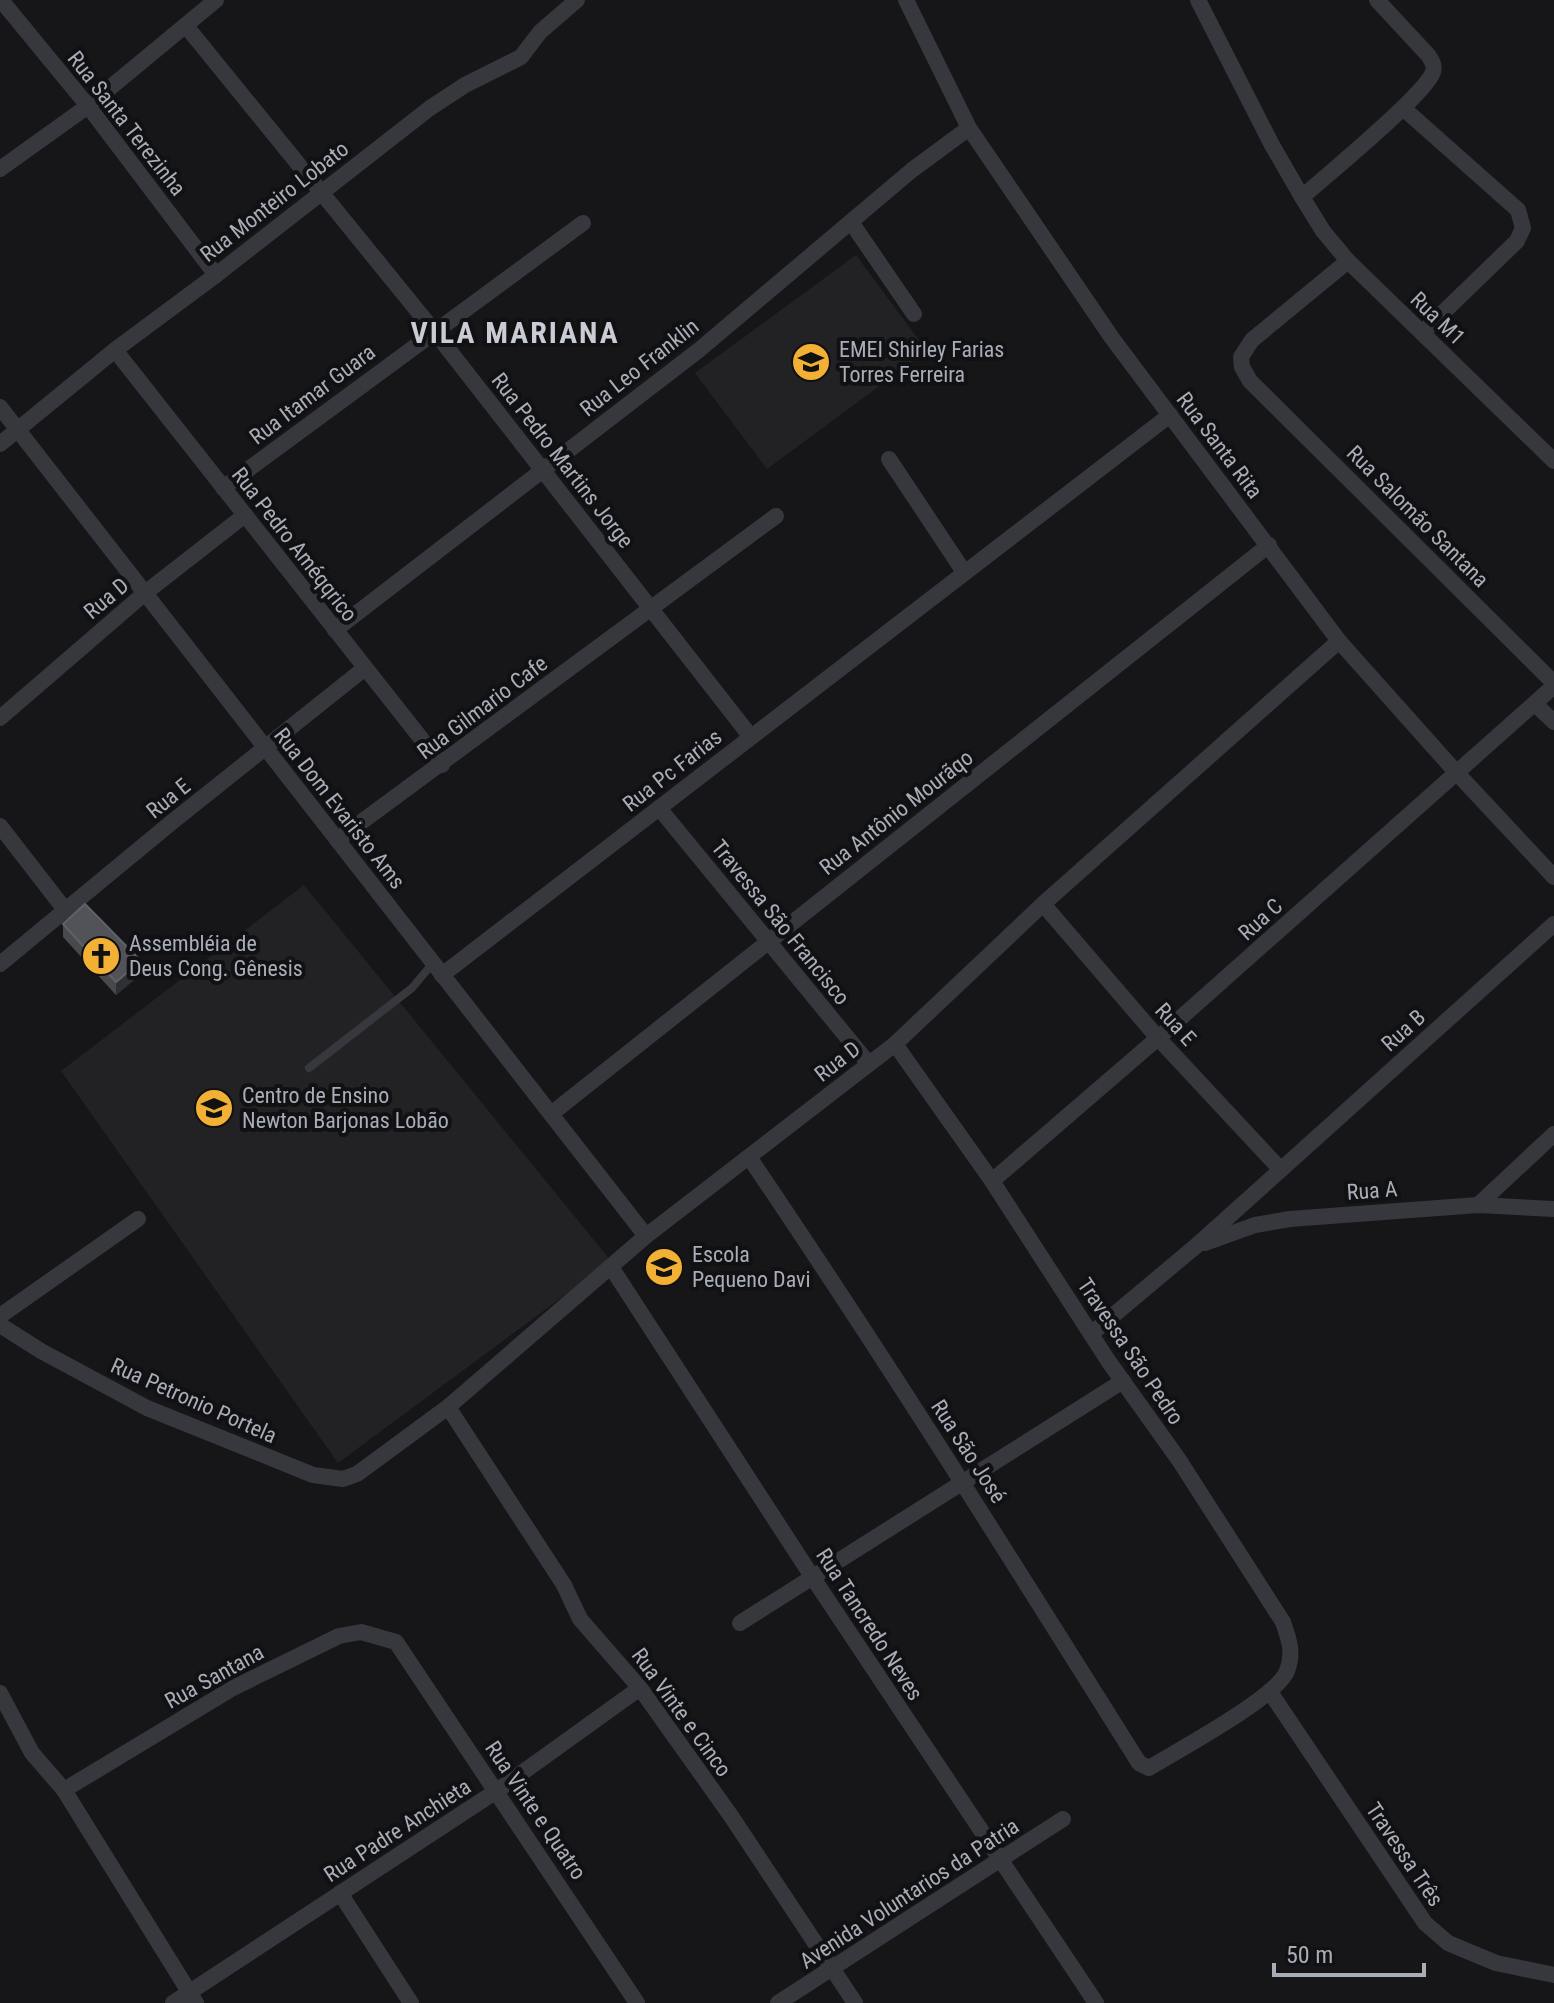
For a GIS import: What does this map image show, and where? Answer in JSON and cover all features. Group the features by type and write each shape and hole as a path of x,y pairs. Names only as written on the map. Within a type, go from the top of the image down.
{"street":[{"name":"Rua Santa Terezinha","path":"1,0 88,106 216,275"},
{"path":"0,169 88,106 216,0"},
{"name":"Rua Monteiro Lobato","path":"0,444 115,350 442,100 521,57 540,32 577,0"},
{"name":"Rua Santa Rita","path":"906,0 969,128 1112,338 1339,641 1554,877"},
{"name":"Rua M1","path":"1198,0 1272,145 1323,231 1348,261 1554,461"},
{"path":"1302,197 1403,108 1432,74 1434,64 1377,0"},
{"name":"Rua Pedro Martins Jorge","path":"186,26 434,331 751,737"},
{"path":"1403,108 1518,210 1523,228 1517,241 1422,333"},
{"name":"Rua Leo Franklin","path":"335,630 699,350 912,170 969,128"},
{"path":"851,222 914,314"},
{"name":"Rua Itamar Guara","path":"223,488 583,223"},
{"name":"Rua Salomão Santana","path":"1348,261 1245,348 1241,357 1242,367 1250,381 1554,684"},
{"name":"Rua Pedro Améqqrico","path":"115,350 442,765"},
{"name":"Rua Dom Evaristo Ams","path":"0,407 646,1236"},
{"name":"Rua Pc Farias","path":"438,969 659,808 1170,415"},
{"path":"889,459 964,572"},
{"name":"Rua D","path":"0,718 145,593 245,515"},
{"name":"Rua Gilmario Cafe","path":"337,840 776,516"},
{"name":"Rua Antônio Mourãqo","path":"551,1114 1269,545"},
{"name":"Rua D","path":"335,1479 357,1474 448,1407 646,1236 895,1044 1043,904 1339,641"},
{"name":"Rua E","path":"0,964 365,668"},
{"name":"Rua C","path":"992,1181 1158,1038 1554,684"},
{"path":"1535,704 1554,722"},
{"name":"Travessa São Francisco","path":"659,808 869,1064"},
{"path":"0,826 66,911"},
{"name":"Rua E","path":"1043,904 1158,1038 1281,1170"},
{"name":"Rua B","path":"1281,1170 1554,924"},
{"name":"Travessa São Pedro","path":"895,1044 992,1181 1091,1334 1179,1460 1283,1622 1290,1641 1291,1656 1286,1673 1270,1692"},
{"path":"1478,1205 1554,1134"},
{"name":"Rua São José","path":"749,1157 826,1269 1139,1763 1149,1768 1270,1692"},
{"name":"Rua A","path":"1091,1334 1281,1170"},
{"name":"Rua A","path":"1196,1246 1255,1225 1290,1219 1478,1205 1554,1209"},
{"path":"0,1316 138,1219"},
{"name":"Rua Tancredo Neves","path":"611,1267 813,1578 1096,2003"},
{"name":"Rua Petronio Portela","path":"0,1325 41,1351 147,1408 313,1475 335,1479"},
{"path":"740,1623 1123,1381"},
{"name":"Rua Vinte e Cinco","path":"448,1407 564,1585 580,1619 640,1688 731,1816 855,2003"},
{"name":"Rua Santana","path":"64,1790 233,1688 339,1636 361,1632 396,1642"},
{"name":"Rua Vinte e Quatro","path":"396,1642 498,1790 637,2003"},
{"name":"Rua Padre Anchieta","path":"173,2003 193,1998 340,1893 498,1790 640,1688"},
{"name":"Travessa Três","path":"1270,1692 1425,1923 1448,1943 1496,1963 1554,1975"},
{"path":"0,1693 32,1753 64,1790 193,1998"},
{"name":"Avenida Voluntarios da Patria","path":"778,2003 1001,1862 1063,1819"},
{"path":"340,1893 411,2003"}],"lane":[{"path":"309,1068 438,969"}],"shaded area":[{"name":"EMEI Shirley Farias Torres Ferreira","path":"856,255 927,351 767,469 695,373"},
{"path":"304,885 611,1261 338,1463 61,1071"}],"building":[{"name":"Assembléia de Deus Cong. Gênesis","path":"85,904 141,961 116,982 63,924"}],"place":[{"name":"EMEI Shirley Farias Torres Ferreira","path":"811,362"},
{"name":"Assembléia de Deus Cong. Gênesis","path":"101,956"},
{"name":"Centro de Ensino Newton Barjonas Lobão","path":"214,1108"},
{"name":"Escola Pequeno Davi","path":"664,1267"}],"district":[{"name":"VILA MARIANA","path":"515,333"}]}
